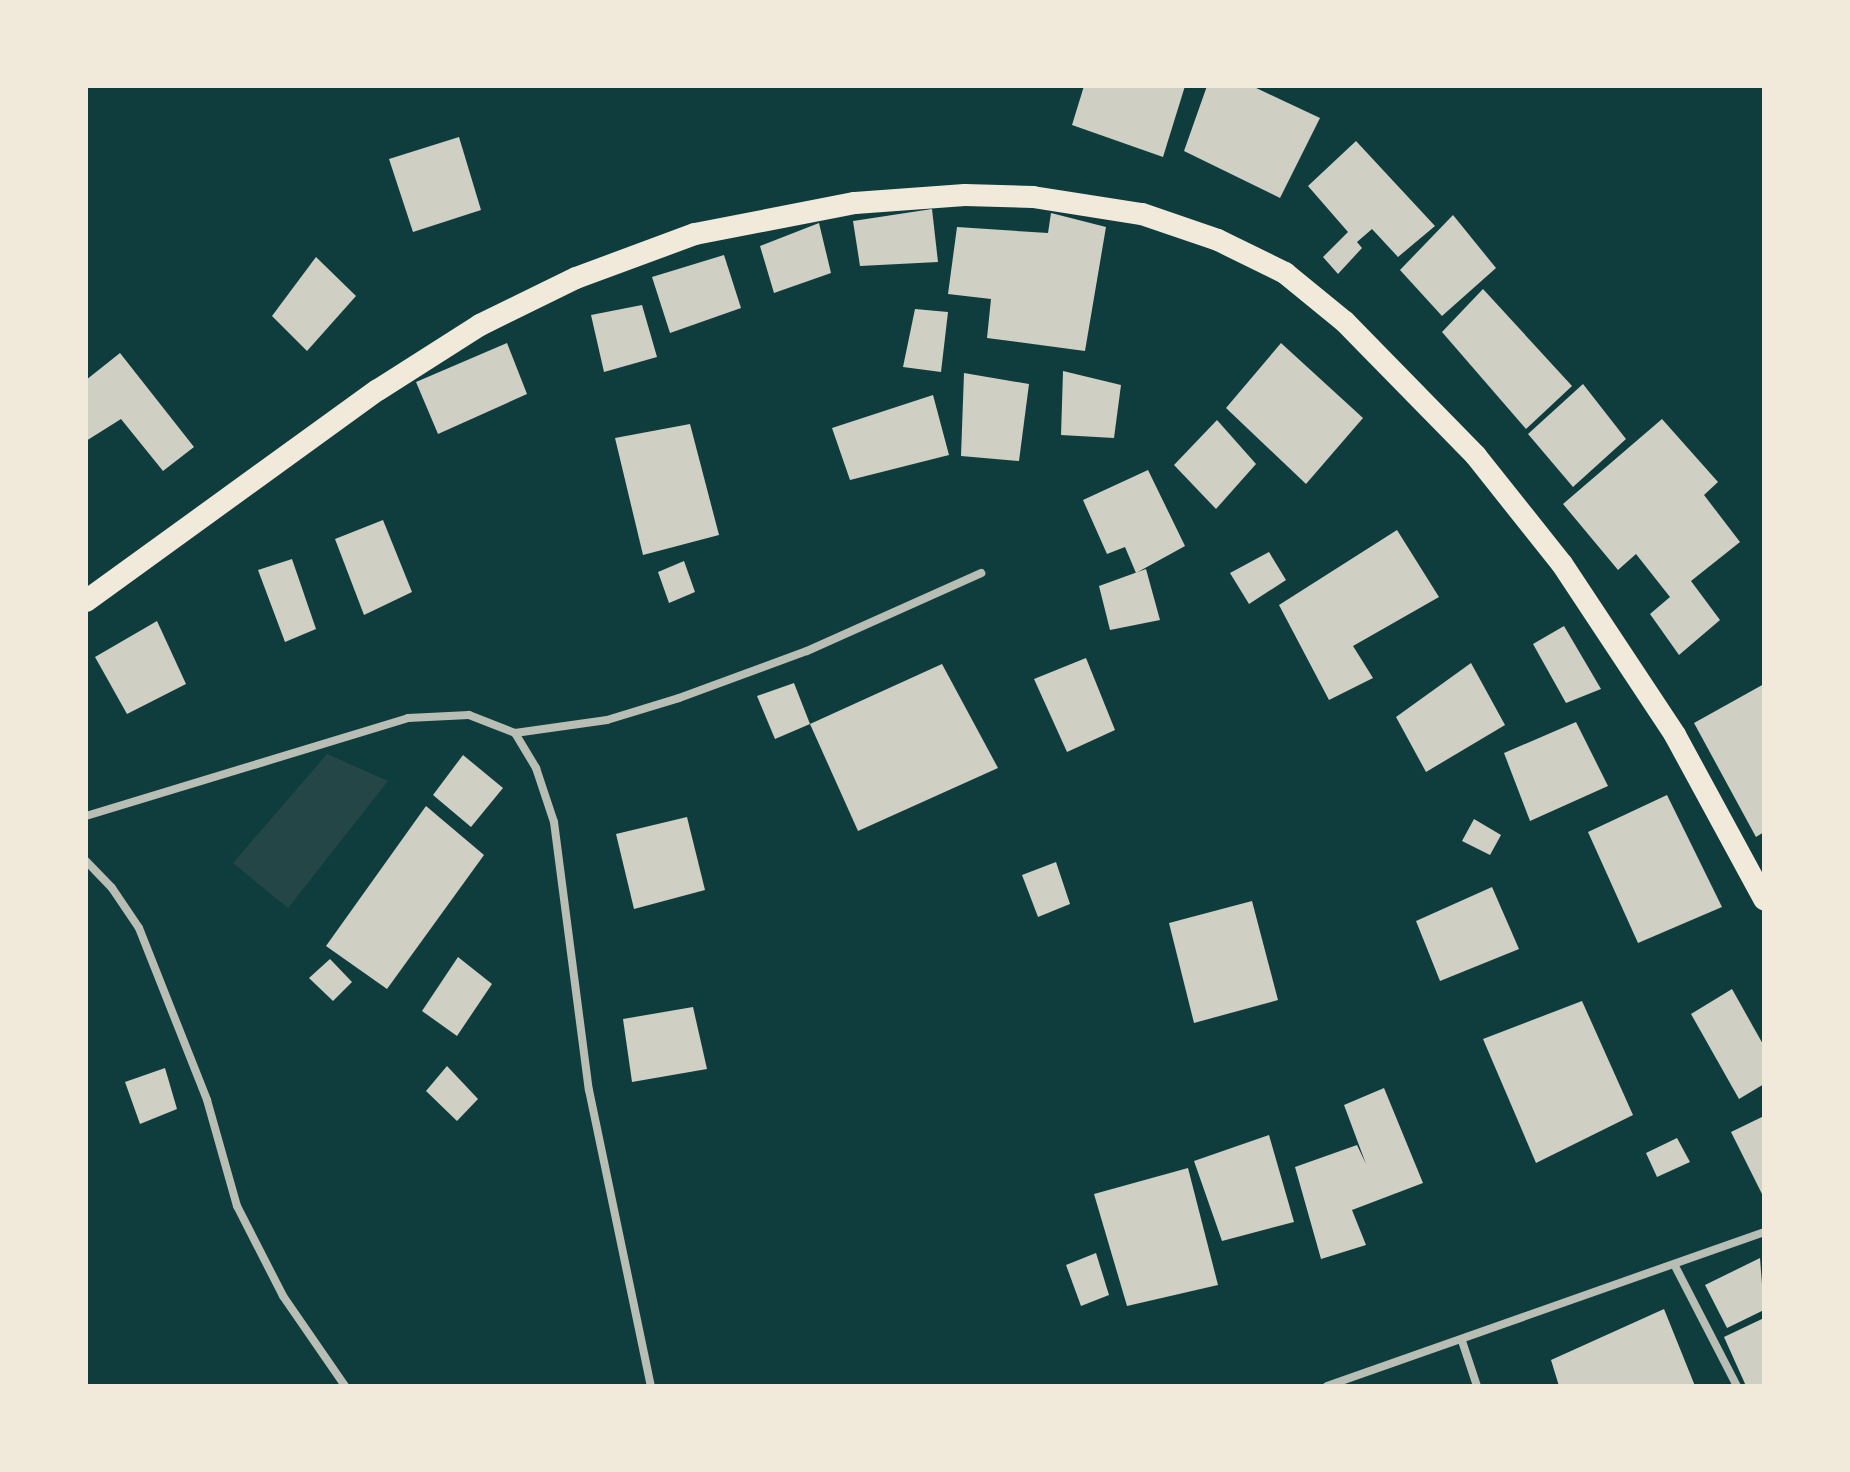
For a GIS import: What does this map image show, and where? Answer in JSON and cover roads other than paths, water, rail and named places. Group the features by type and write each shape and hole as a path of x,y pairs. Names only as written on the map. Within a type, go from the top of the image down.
{"highway":[{"path":"86,601 378,390 480,325 576,278 695,234 855,203 965,195 1033,197 1142,214 1218,240 1285,273 1345,322 1476,456 1562,564 1675,735 1764,899"}],"street":[{"path":"86,816 408,718 469,715 515,733 607,720 679,698 807,651 981,573"},
{"path":"515,733 536,768 554,822 589,1090 651,1386"},
{"path":"86,861 112,888 139,928 207,1100 237,1206 283,1296 345,1386"},
{"path":"1327,1386 1675,1266 1764,1232"},
{"path":"1675,1266 1737,1386"},
{"path":"1462,1341 1477,1386"}]}
